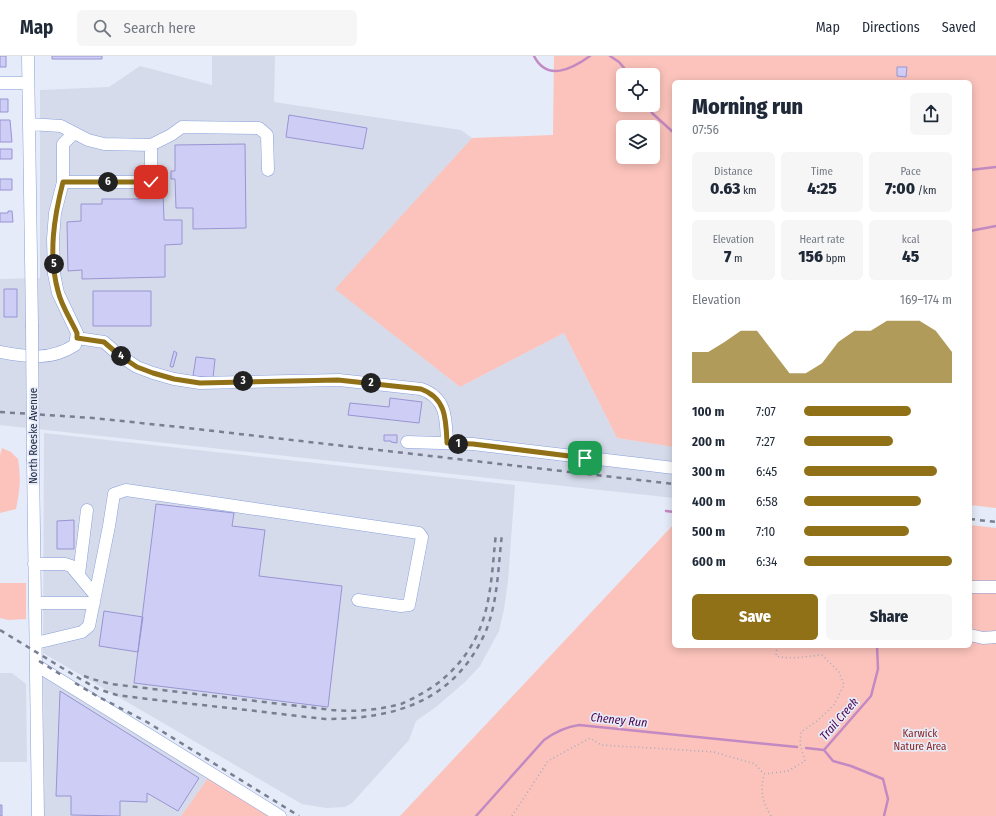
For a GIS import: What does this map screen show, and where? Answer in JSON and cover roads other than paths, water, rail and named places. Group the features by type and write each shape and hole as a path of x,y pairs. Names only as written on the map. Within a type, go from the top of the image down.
{"street":[{"name":"North Roeske Avenue","path":"28,56 32,325 32,461 38,816"},
{"path":"0,83 28,83"},
{"path":"30,124 61,126 88,140 104,144 151,145 171,135 182,127 258,128 267,135 268,170"},
{"path":"0,352 20,356 44,356 65,352 75,345 77,333 58,293 54,274 53,239 55,213 63,182 62,144 74,133"},
{"path":"63,182 151,182 151,145"},
{"path":"77,338 104,342 119,355 137,367 174,379 194,382 213,383 338,380 421,389 434,395 442,405 447,443"},
{"path":"407,442 473,444 672,468"},
{"path":"36,643 82,632 89,626 114,494 126,490 419,533 422,537 409,605 401,606 358,600"},
{"path":"79,574 87,510"},
{"path":"34,564 65,564 71,566 79,574 94,599"},
{"path":"972,587 996,587"},
{"path":"35,603 94,599"},
{"path":"972,635 983,638 996,636"},
{"path":"36,665 280,816"}],"waterway":[{"name":"Trail Creek","path":"534,56 539,64 546,69 553,71 568,69 590,56"},
{"name":"Trail Creek","path":"610,56 619,62 624,68"},
{"name":"Trail Creek","path":"652,112 672,131"},
{"path":"972,170 996,167"},
{"path":"972,231 996,226"},
{"path":"666,511 672,512"},
{"name":"Trail Creek","path":"877,648 878,669 871,696 824,750 833,761 851,766 883,779 888,799 884,816"},
{"name":"Cheney Run","path":"476,816 544,740 560,730 569,727 579,725 797,747"},
{"name":"Cheney Run","path":"806,748 824,750"}],"railway":[{"path":"0,412 93,418 179,427 672,484"},
{"path":"972,519 996,522"},
{"path":"84,676 111,684 332,710 366,710 401,704 440,682 459,663 474,641 480,630 487,607 496,533"},
{"path":"0,630 98,689 117,695 325,719 376,715 399,710 420,702 439,690 457,675 472,656 485,633 493,610 502,534"},
{"path":"39,661 63,676"},
{"path":"75,683 147,722 299,816"}],"park label":[{"name":"Karwick Nature Area","path":"920,739"}]}
